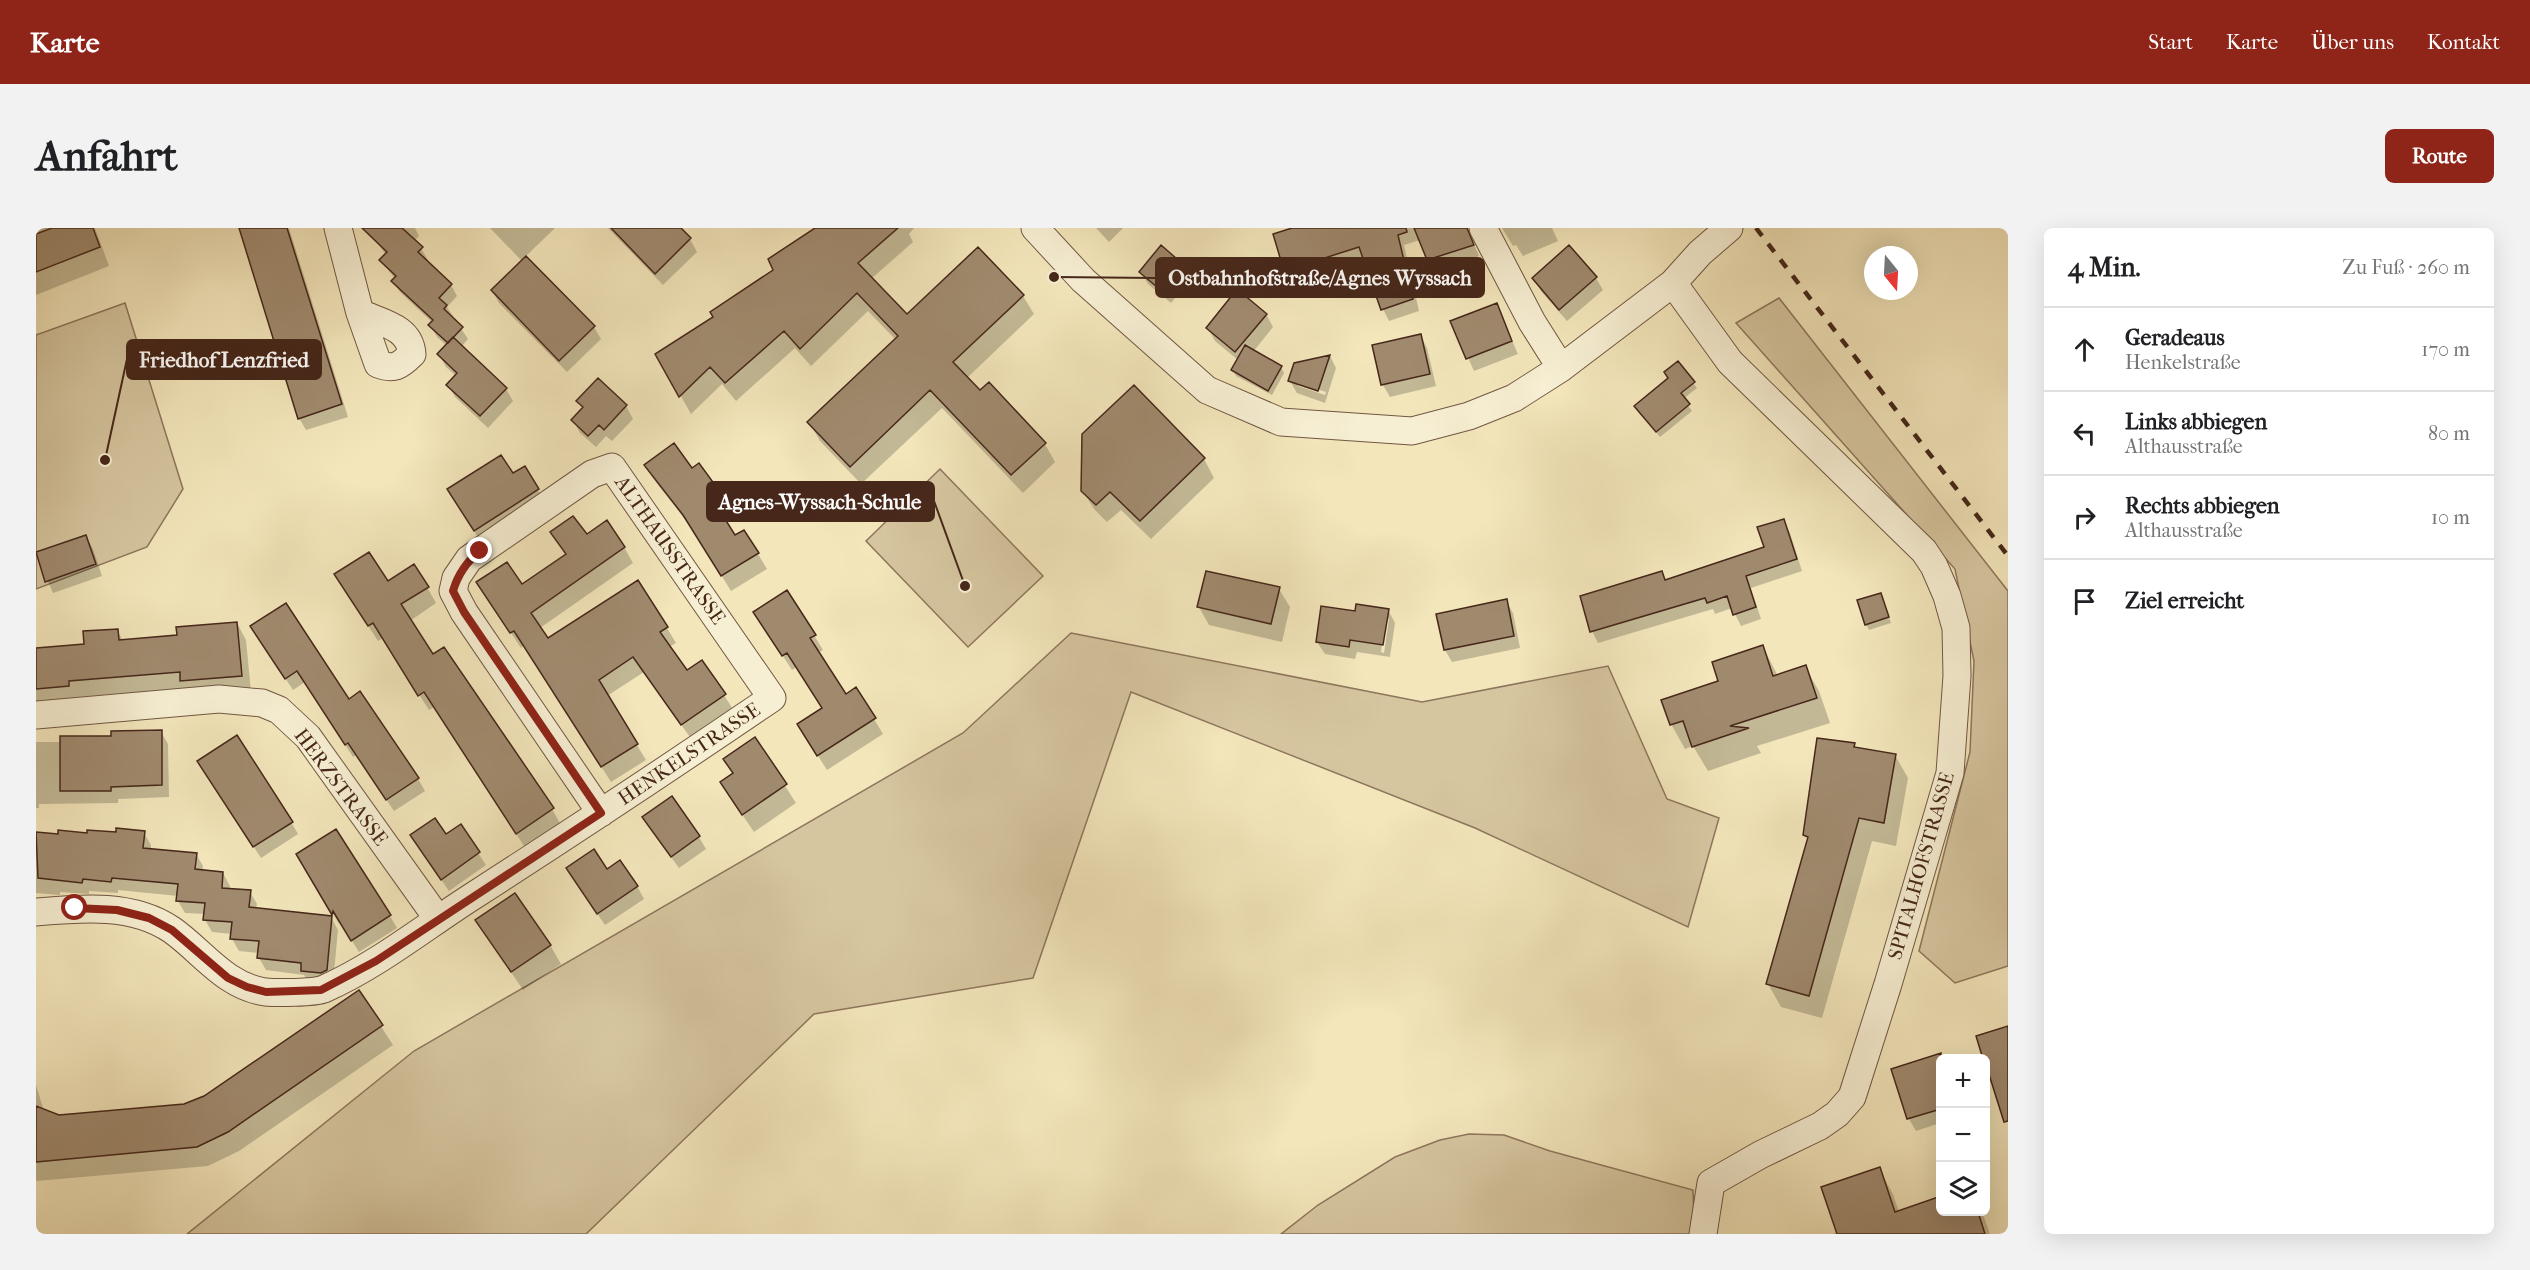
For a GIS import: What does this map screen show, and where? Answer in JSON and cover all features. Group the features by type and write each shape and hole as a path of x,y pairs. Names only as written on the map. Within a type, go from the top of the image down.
{"street":[{"path":"338,228 360,313"},
{"path":"1035,228 1083,280 1207,390 1281,422 1412,431 1469,416 1514,398 1561,368 1673,282 1700,253 1729,228"},
{"path":"1484,228 1532,322 1561,368"},
{"name":"SPITALHOFSTRASSE","path":"1673,282 1730,362 1924,550 1947,596 1956,628 1957,676 1950,773 1852,1097 1837,1114 1820,1126 1760,1155 1711,1183 1703,1234"},
{"name":"ALTHAUSSTRASSE","path":"601,813 464,612 453,591 456,578 469,560 592,474 612,467 772,698"},
{"name":"HENKELSTRASSE","path":"36,912 75,908 117,910 149,918 172,930 228,978 247,987 266,992 321,990 376,961 772,698"},
{"name":"HERZSTRASSE","path":"36,715 219,699 262,703 279,710 308,737 438,919"}],"shaded area":[{"path":"1779,298 2008,591 2008,966 1955,983 1919,951 1970,752 1974,661 1955,569 1736,323"},
{"path":"125,303 183,489 147,547 36,589 36,335"},
{"path":"940,469 1043,576 968,647 866,541"},
{"path":"1071,633 1422,702 1608,666 1667,799 1719,818 1688,927 1475,828 1131,692 1033,978 814,1014 586,1234 187,1234 414,1051 963,733"},
{"path":"1469,1134 1504,1135 1550,1151 1693,1190 1694,1216 1691,1234 1281,1234 1318,1205 1395,1157 1440,1140"}],"building":[{"path":"52,228 93,228 100,247 36,272 36,234"},
{"path":"239,228 287,228 342,404 298,419"},
{"path":"362,228 402,228 423,247 418,252 452,284 439,298 447,305 444,309 463,327 448,343 428,325 433,320 391,281 396,276 379,260 387,252"},
{"path":"611,228 681,228 691,238 655,274"},
{"path":"815,228 898,228 858,263 907,314 978,247 1024,295 953,362 980,390 989,382 1046,443 1011,475 930,390 850,467 807,422 898,336 857,293 800,349 784,331 725,383 710,367 679,397 655,354 713,317 710,312 773,270 768,259"},
{"path":"1292,228 1406,228 1407,232 1398,235 1413,299 1381,310 1359,247 1284,271 1273,234"},
{"path":"1414,228 1467,228 1474,245 1427,260"},
{"path":"1161,245 1185,266 1163,292 1139,272"},
{"path":"1569,245 1597,277 1559,310 1532,278"},
{"path":"526,256 595,326 559,361 491,290"},
{"path":"1237,289 1267,314 1235,352 1206,328"},
{"path":"1497,303 1512,341 1466,359 1450,321"},
{"path":"1421,334 1430,374 1381,385 1372,345"},
{"path":"453,337 507,388 480,416 446,385 457,373 437,354"},
{"path":"1245,345 1282,366 1268,391 1231,370"},
{"path":"1330,355 1318,391 1288,381 1294,363"},
{"path":"1678,361 1695,382 1681,393 1690,404 1656,432 1634,406 1668,378 1664,372"},
{"path":"598,378 627,405 604,430 599,425 588,436 571,420 583,407 576,401"},
{"path":"1134,385 1205,458 1140,521 1110,492 1096,505 1081,491 1082,434"},
{"path":"674,443 692,468 699,463 718,489 710,495 735,535 744,530 759,553 721,576 683,515 644,465"},
{"path":"501,455 513,473 525,466 539,489 474,531 447,489"},
{"path":"573,516 587,534 607,520 625,547 531,613 548,638 638,580 668,627 660,632 687,670 702,660 726,694 681,725 633,657 599,680 638,744 601,767 514,631 510,633 476,582 507,562 522,584 566,554 550,532"},
{"path":"1784,519 1797,559 1746,576 1756,607 1733,615 1727,596 1707,603 1705,598 1590,632 1580,596 1662,571 1665,580 1764,547 1757,527"},
{"path":"86,535 96,564 45,582 36,552"},
{"path":"369,552 388,581 414,564 429,587 401,604 433,654 444,647 554,808 516,834 424,692 418,696 373,623 368,626 334,574"},
{"path":"1206,571 1280,587 1271,624 1197,607"},
{"path":"787,590 816,635 810,638 846,694 856,687 876,718 817,756 797,724 822,708 787,653 782,656 753,612"},
{"path":"1881,593 1889,617 1865,625 1857,600"},
{"path":"1507,599 1514,636 1444,650 1436,614"},
{"path":"286,603 349,699 360,691 419,778 386,800 348,743 345,745 297,671 285,679 250,626"},
{"path":"1356,604 1389,609 1383,645 1350,640 1349,647 1316,642 1321,606 1355,611"},
{"path":"237,622 242,676 180,681 180,672 69,681 69,686 36,689 36,648 84,644 83,631 118,629 119,640 177,635 176,627"},
{"path":"1763,645 1773,676 1806,665 1817,698 1730,726 1749,728 1692,747 1683,721 1670,725 1661,700 1718,681 1712,662"},
{"path":"162,730 162,785 111,787 111,791 60,791 60,736 111,736 111,731"},
{"path":"237,735 293,822 253,847 197,761"},
{"path":"755,737 787,784 742,815 720,782 733,773 723,759"},
{"path":"1817,738 1855,743 1854,747 1896,754 1884,823 1859,818 1809,996 1766,984 1808,837 1803,835"},
{"path":"672,796 700,836 671,857 642,817"},
{"path":"435,818 446,834 461,824 480,852 441,880 410,835"},
{"path":"116,828 145,831 143,848 197,853 195,869 223,872 222,888 251,890 249,907 332,916 327,970 321,973 301,971 301,963 257,958 259,941 230,939 232,922 203,920 205,903 176,901 178,884 112,878 111,882 83,879 82,883 38,878 36,832 58,834 58,830 87,833 87,830 116,832"},
{"path":"336,829 391,915 351,941 333,911 332,915 296,854"},
{"path":"594,849 607,869 620,860 638,886 597,914 566,868"},
{"path":"515,893 551,945 511,972 475,920"},
{"path":"359,990 383,1025 228,1132 197,1147 36,1162 36,1106 59,1115 184,1104 204,1096"},
{"path":"2008,1026 2008,1121 2004,1122 1990,1078 1990,1054 1981,1054 1976,1036"},
{"path":"1936,1055 1936,1110 1907,1119 1891,1069"},
{"path":"1880,1167 1895,1212 1936,1198 1936,1216 1979,1216 1985,1234 1837,1234 1821,1187"}],"railway":[{"path":"1756,228 2008,556"}],"place":[{"name":"Ostbahnhofstraße/Agnes Wyssach","path":"1054,277"},
{"name":"Friedhof Lenzfried","path":"105,460"},
{"name":"Agnes-Wyssach-Schule","path":"965,586"}],"route":[{"path":"75,908 117,910 149,918 172,930 228,978 247,987 266,992 321,990 376,961 601,813 464,612 453,591 456,578 469,560 480,551"}]}
